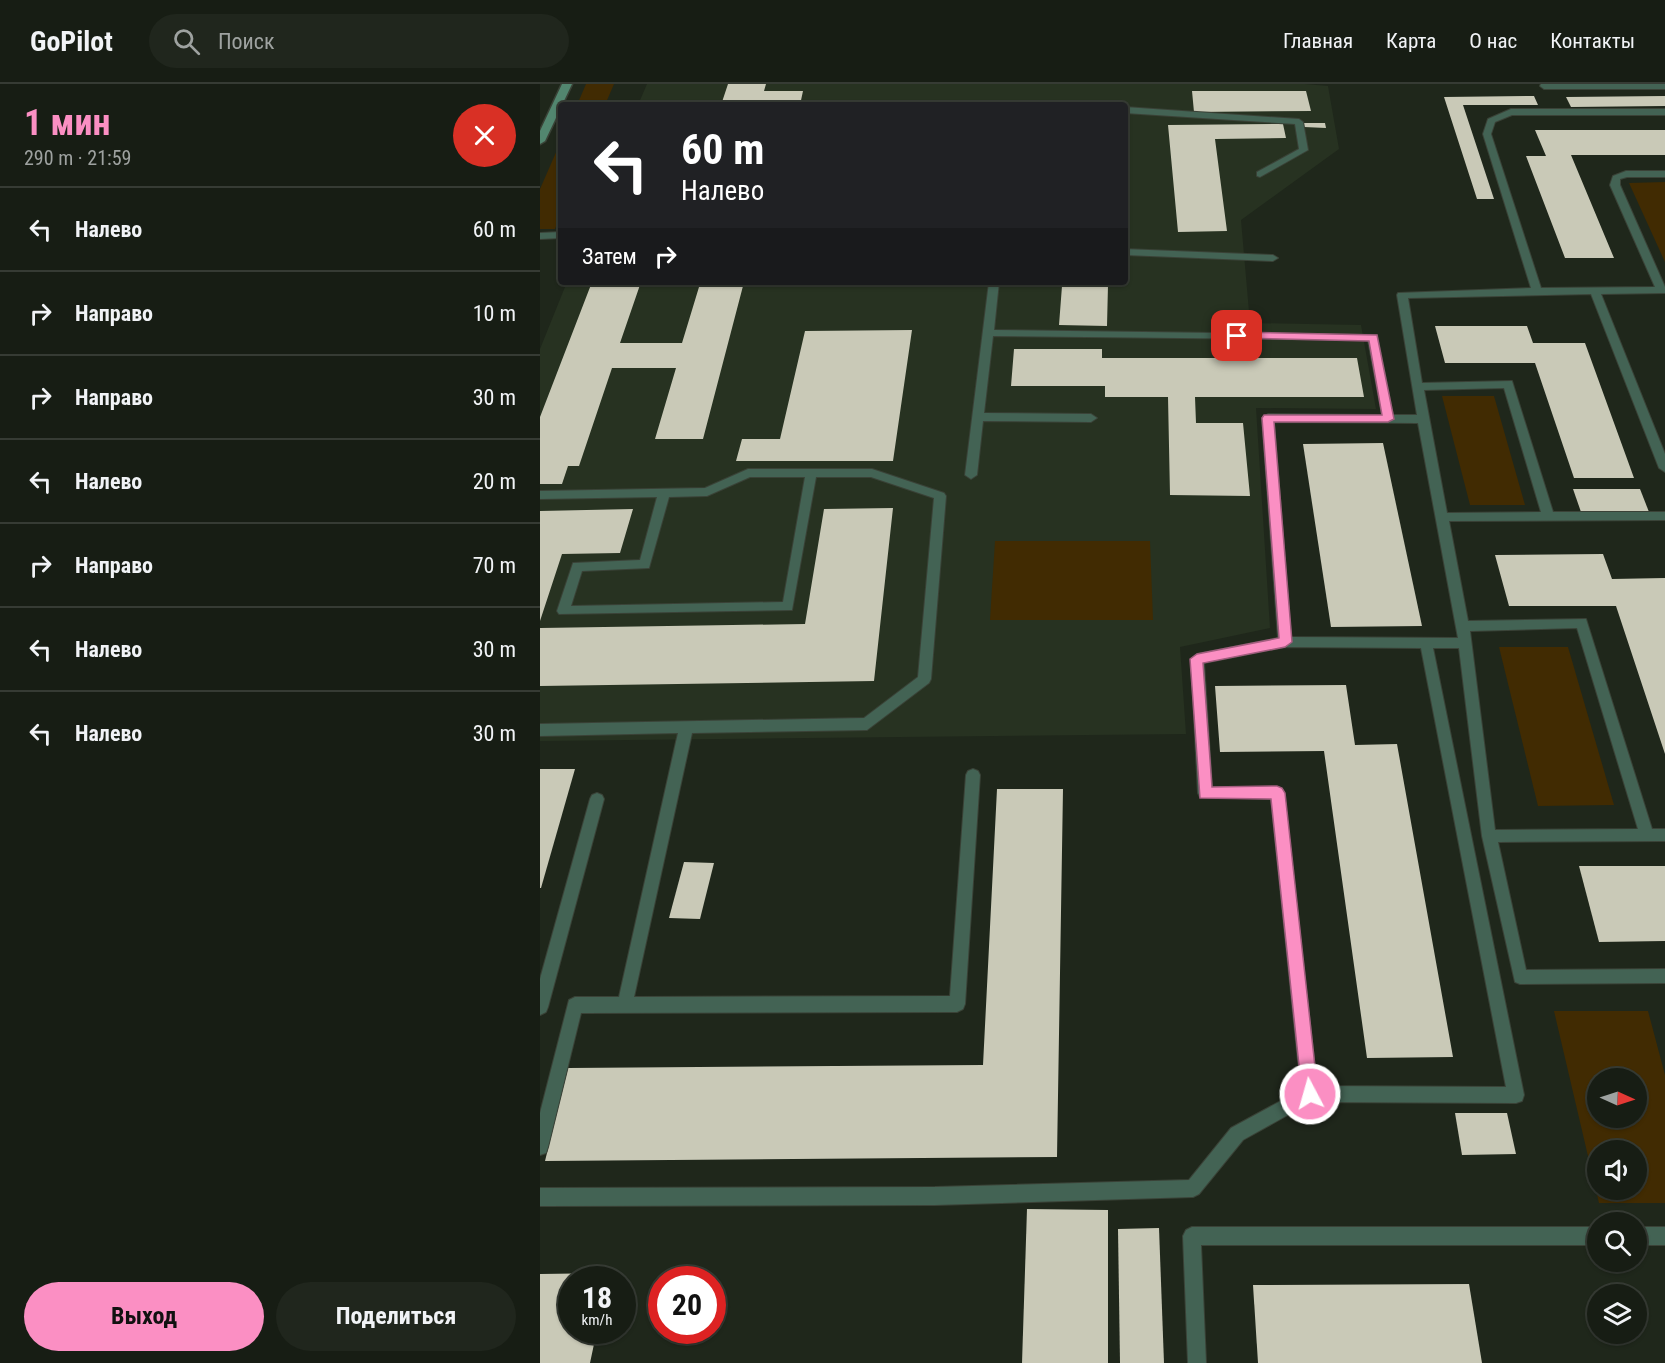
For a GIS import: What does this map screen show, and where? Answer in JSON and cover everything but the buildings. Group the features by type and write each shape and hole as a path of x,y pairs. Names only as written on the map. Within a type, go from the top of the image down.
{"main road":[{"path":"559,102 567,84"},
{"path":"540,109 562,95"},
{"path":"540,141 558,103"}],"lane":[{"path":"1537,291 1487,134 1491,121 1548,96 1665,86"},
{"path":"1548,96 1665,112"},
{"path":"1128,110 1299,122 1304,150 1260,174"},
{"path":"1665,174 1626,174 1616,178 1615,185 1663,290 1402,295 1417,387 1463,626 1489,836 1520,977 1665,976"},
{"path":"540,236 558,236"},
{"path":"1128,252 1273,258"},
{"path":"971,475 994,285"},
{"path":"1595,290 1665,468"},
{"path":"988,333 1373,337 1388,419"},
{"path":"1417,387 1508,384 1548,516"},
{"path":"978,417 1091,417"},
{"path":"1285,642 1268,418 1423,419"},
{"path":"540,495 707,492 748,473 872,473 940,496 924,680 867,724 540,730"},
{"path":"664,493 645,565 577,566 563,611 788,607 811,473"},
{"path":"1443,517 1665,516"},
{"path":"1463,626 1582,623 1647,835"},
{"path":"1310,1094 1277,793 1205,793 1197,659 1285,642 1465,643"},
{"path":"540,1197 936,1196 1193,1188 1237,1134 1310,1094 1516,1095 1426,643"},
{"path":"625,1004 686,729"},
{"path":"540,1146 575,1005 957,1004 973,775"},
{"path":"540,1007 597,799"},
{"path":"1489,836 1665,835"},
{"path":"1197,1363 1192,1236 1587,1236"},
{"path":"1647,1236 1665,1236"}],"shaded area":[{"path":"586,84 614,84 606,102 578,102"},
{"path":"647,84 1305,84 1328,86 1339,149 1241,220 1250,323 1361,325 1376,409 1256,408 1270,628 1180,647 1186,734 540,741 540,349 566,285 1128,285 1128,102 639,102"},
{"path":"558,148 558,221 555,229 540,229 540,189"},
{"path":"1665,182 1665,262 1629,183"},
{"path":"1442,396 1494,396 1525,505 1470,505"},
{"path":"995,541 1150,541 1153,620 990,620"},
{"path":"1499,647 1568,647 1614,805 1538,806"},
{"path":"1554,1011 1648,1011 1665,1075 1665,1203 1599,1203 1598,1200 1647,1200 1647,1140 1587,1140 1587,1152"}],"route":[{"path":"1237,336 1373,337 1388,419 1268,418 1285,642 1197,659 1205,793 1277,793 1310,1094"}]}
